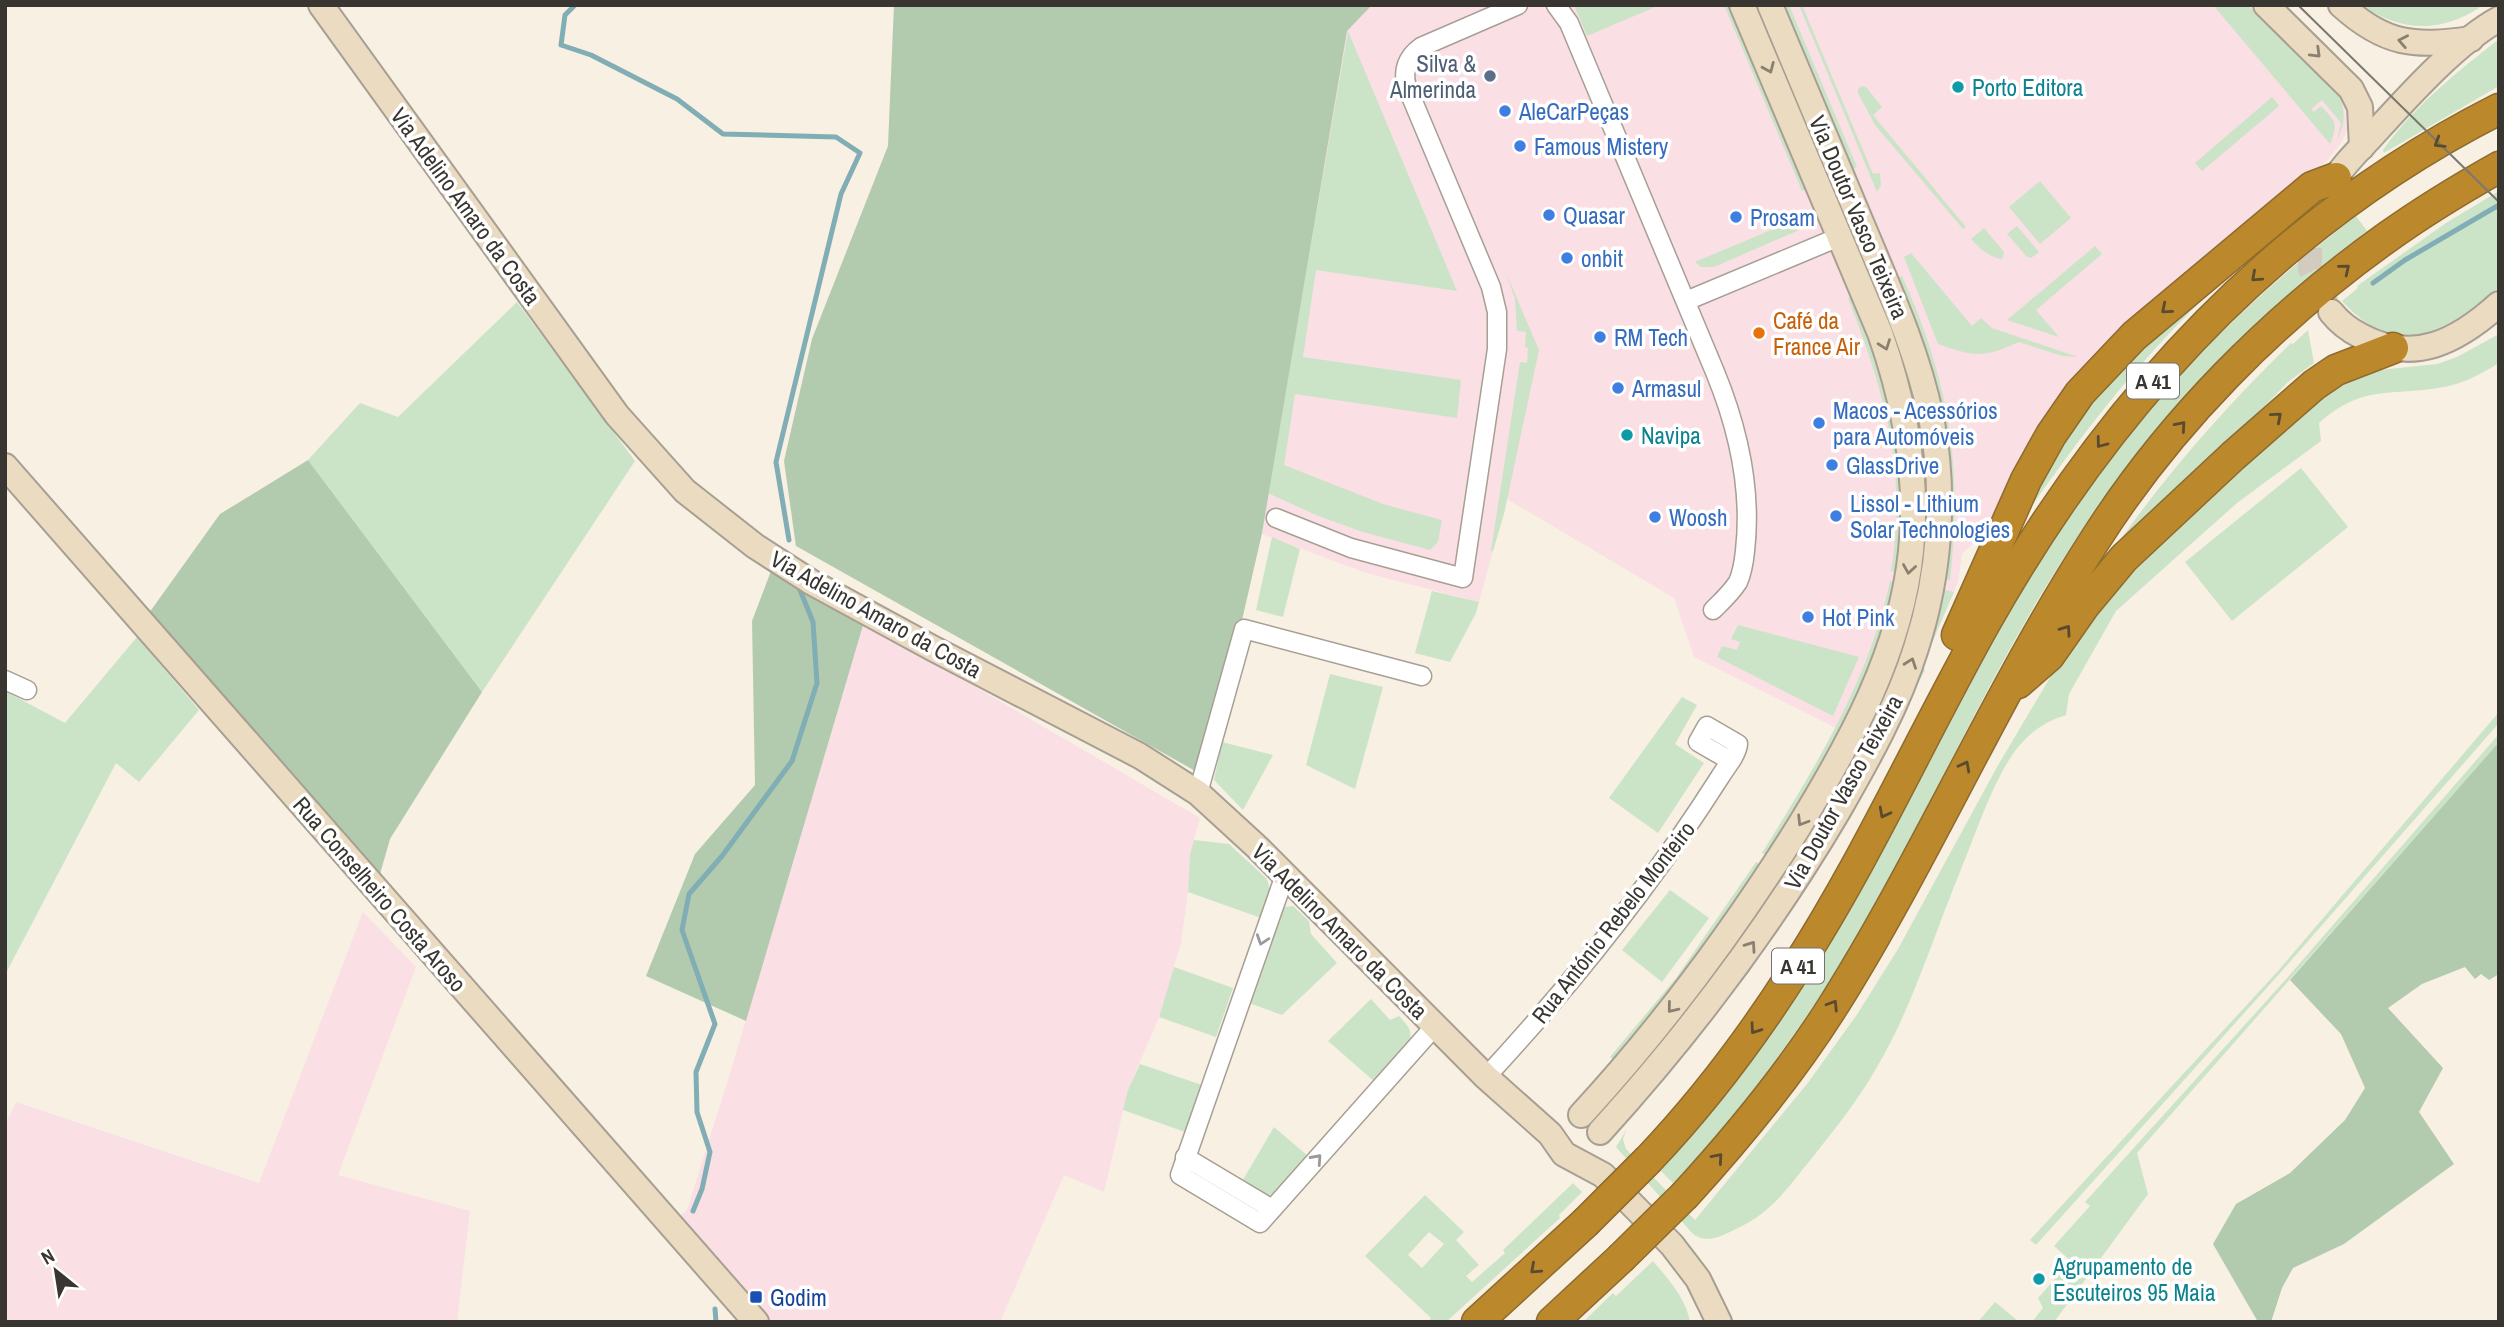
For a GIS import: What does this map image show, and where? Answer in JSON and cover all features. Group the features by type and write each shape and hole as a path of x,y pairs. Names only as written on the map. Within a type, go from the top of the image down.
{"highway":[{"name":"A 41","path":"1476,1322 1585,1223 1649,1158 1734,1059 1798,966 1847,882 1984,624 2041,529 2104,439 2166,366 2236,295 2316,227 2402,166 2499,109"},
{"name":"A 41","path":"1552,1322 1685,1195 1751,1120 1796,1062 1868,949 2039,630 2114,512 2170,439 2223,379 2275,328 2348,266 2437,204 2499,167"},
{"path":"1916,752 1951,647 1972,606 2026,480 2051,435 2080,393 2134,336 2312,187 2334,181"},
{"path":"2002,697 2049,656 2084,606 2124,558 2233,456 2336,370 2393,348"}],"main road":[{"name":"Via Adelino Amaro da Costa","path":"321,5 617,415 685,491 755,546 811,582 1151,762 1198,793 1220,811 1486,1077 1557,1141 1564,1154 1602,1175 1672,1245 1691,1269 1719,1322"},
{"name":"Via Doutor Vasco Teixeira","path":"1574,1117 1688,989 1761,886 1806,814 1871,694 1893,638 1907,579 1912,541 1913,488 1908,435 1897,383 1884,344 1742,5"},
{"name":"Via Doutor Vasco Teixeira","path":"1600,1138 1709,1003 1796,881 1870,754 1916,650 1929,602 1936,560 1939,492 1935,440 1926,395 1910,341 1770,5"},
{"path":"2266,5 2351,89 2360,107 2362,147"},
{"path":"2342,5 2358,21 2392,39 2432,44 2471,39"},
{"path":"2334,181 2362,147 2428,78 2471,39 2499,19"},
{"path":"1839,237 1863,227"},
{"path":"2332,312 2353,332 2380,345 2413,350 2452,339 2495,310"},
{"name":"Rua Conselheiro Costa Aroso","path":"5,466 756,1322"},
{"path":"1532,1117 1574,1117 1596,1122 1600,1138 1602,1175"},
{"path":"1557,1141 1558,1128 1574,1117"},
{"path":"1577,1159 1591,1156 1600,1138"},
{"name":"Via Adelino Amaro da Costa","path":"1708,1297 1729,1322"},
{"path":"1705,1322 1708,1297"}],"street":[{"path":"1276,518 1351,548 1463,579 1497,349 1497,312 1491,287 1407,88 1405,72 1409,58 1425,44 1518,5"},
{"path":"1556,5 1569,23 1728,407 1741,459 1747,507 1747,537 1738,580 1727,597 1713,610"},
{"path":"1686,302 1839,237"},
{"path":"1198,793 1244,629 1422,677"},
{"path":"5,680 27,690"},
{"name":"Rua António Rebelo Monteiro","path":"1486,1077 1562,991 1654,875 1688,829 1731,761"},
{"path":"1284,875 1185,1157 1272,1209 1435,1026"}],"shaded area":[{"path":"894,5 2248,5 2339,95 2345,107 2347,131 2329,159 2170,292 1989,528 1962,554 1958,582 1922,666 1925,670 1848,734 1694,657 1674,598 1507,499 1479,602 1366,573 1262,534 1242,620 796,546 784,461 812,339 888,146"},
{"path":"864,622 1200,818 1190,854 1181,943 1159,1017 1128,1090 1104,1192 1064,1175 1000,1322 761,1322 674,1222 687,1210"},
{"path":"363,912 416,967 338,1175 470,1211 457,1322 8,1322 5,1301 5,1126 16,1102 259,1183"}],"green space":[{"path":"894,5 1372,5 1347,31 1262,533 1242,620 1238,620 1197,772 796,546 784,461 812,339 888,146"},
{"path":"1574,5 1660,5 1587,36"},
{"path":"1724,5 1731,5 1808,188 1802,191"},
{"path":"1781,5 1789,5 1857,167 1850,170"},
{"path":"1799,5 1802,5 1873,174 1880,173 1881,185 1877,192"},
{"path":"2213,5 2248,5 2339,95 2344,118 2337,140 2341,123 2322,100 2311,109 2314,112 2321,106 2332,119 2335,127 2330,144"},
{"path":"2362,5 2483,5 2453,21 2423,26 2392,21"},
{"path":"1348,31 1457,291 1316,270 1303,357 1461,380 1457,418 1295,394 1284,465 1383,504 1442,520 1438,542 1430,550 1363,532 1316,515 1268,493"},
{"path":"2499,39 2499,86 2384,153 2383,150 2395,134 2422,104"},
{"path":"1862,86 1866,87 1882,107 1873,115 1966,227 1963,229 1875,125 1858,93"},
{"path":"2272,97 2279,106 2202,171 2195,163"},
{"path":"2040,181 2071,218 2040,244 2009,207"},
{"path":"2499,191 2499,287 2479,303 2441,327 2422,334 2402,335 2383,331 2363,320 2342,301 2358,288 2357,286 2446,223"},
{"path":"1804,216 1805,222 1797,231 1714,267 1701,267 1695,262"},
{"path":"2356,216 2367,231 2279,303 2238,342 2162,425 2093,515 2032,609 1903,853 1830,981 1745,1100 1674,1184 1660,1170 1757,1052 1821,958 2004,620 2096,477 2162,395 2197,357 2273,285"},
{"path":"2017,226 2039,252 2031,258 2027,257 2007,234"},
{"path":"1984,228 2004,252 2002,259 1989,255 1971,239"},
{"path":"2095,246 2102,254 2036,310 2059,337 2007,320"},
{"path":"1911,253 1972,326 1981,318 1992,328 2078,357 2062,356 2019,342 1997,351 1979,354 1938,344 1904,257"},
{"path":"1506,273 1539,350 1504,514 1491,551 1520,362 1527,363 1528,348 1525,347 1526,332 1517,331 1515,299"},
{"path":"1902,276 1931,352 1948,424 1955,499 1950,580 1943,579 1947,544 1896,278"},
{"path":"2219,283 2134,372 2060,466 2013,534 2037,474 2101,378"},
{"path":"1877,286 1914,393 1925,449 1928,506 1923,576 1917,575 1871,288"},
{"path":"1854,296 1880,367 1898,441 1903,502 1897,572 1891,571 1897,499 1889,432 1872,366 1848,298"},
{"path":"517,302 635,461 482,692 308,460 360,403 398,417"},
{"path":"2308,330 2314,363 2288,382 2230,442 2116,546 2156,492 2221,415 2291,343"},
{"path":"2499,334 2499,363 2470,379 2438,388 2362,397 2334,411 2319,423 2321,441 2237,503 2116,611 2069,694 2066,715 2033,732 2015,752 1995,785 1901,1020 1862,1091 1812,1158 1770,1207 1749,1222 1719,1237 1708,1239 1692,1233 1616,1147 1627,1129 1623,1139 1626,1149 1695,1220 1807,1084 1856,1016 1898,949 1997,767 2064,654 2119,584 2221,484 2327,392 2344,381 2370,371 2437,364 2457,357"},
{"path":"308,460 482,692 390,839 380,874 149,613 220,514"},
{"path":"2301,468 2348,527 2232,621 2185,562"},
{"path":"1272,537 1300,549 1283,617 1256,610"},
{"path":"771,571 864,622 746,1021 646,976 695,854 755,785 752,621"},
{"path":"1890,581 1896,582 1879,645 1840,733 1768,856 1762,853 1820,756 1854,688 1869,654"},
{"path":"1916,586 1921,587 1897,674 1852,765 1790,870 1784,867"},
{"path":"1941,589 1954,592 1922,666 1925,670 1890,736"},
{"path":"1432,591 1479,602 1450,662 1415,653"},
{"path":"1738,625 1859,657 1833,716 1717,657 1722,646 1737,650 1740,642 1731,639"},
{"path":"137,637 199,710 139,782 116,763 5,975 5,691 65,723"},
{"path":"1330,674 1383,687 1355,789 1306,765"},
{"path":"1682,697 1697,705 1675,744 1704,763 1658,833 1609,798"},
{"path":"2499,712 2499,723 2281,972 2036,1245 2030,1240 2278,971"},
{"path":"2499,734 2499,742 2137,1153 2148,1194 2054,1322 2032,1322 2043,1308 2038,1298 2071,1261 2054,1246 2090,1206 2085,1202 2287,978"},
{"path":"1222,742 1273,755 1243,810 1214,780"},
{"path":"2499,742 2499,974 2489,980 2481,974 2475,979 2465,967 2422,984 2388,1008 2443,1068 2419,1112 2454,1164 2344,1244 2293,1268 2282,1288 2271,1322 2258,1322 2213,1244 2236,1204 2290,1173 2345,1120 2365,1088 2341,1034 2290,980"},
{"path":"1194,840 1229,844 1266,878 1269,893 1261,918 1188,892 1190,854"},
{"path":"1756,862 1762,866 1718,932 1615,1061 1610,1057 1676,978"},
{"path":"1670,890 1709,918 1662,982 1622,950"},
{"path":"1293,906 1309,921 1311,934 1337,963 1282,1015 1249,1003 1281,911 1285,907"},
{"path":"1174,967 1233,988 1216,1037 1159,1017"},
{"path":"1371,999 1390,1020 1399,1016 1411,1034 1409,1042 1375,1082 1328,1041"},
{"path":"1140,1064 1202,1085 1185,1132 1123,1110 1128,1090"},
{"path":"1274,1127 1308,1156 1276,1192 1268,1196 1241,1183"},
{"path":"1573,1183 1582,1192 1559,1215 1560,1218 1446,1322 1428,1322 1431,1318 1365,1256 1425,1195 1464,1232 1456,1240 1479,1265 1466,1276 1472,1282 1505,1253 1503,1250","holes":["1429,1232 1444,1244 1422,1268 1408,1255"]},
{"path":"1653,1261 1680,1297 1690,1322 1583,1322 1613,1293 1616,1296"},
{"path":"1995,1302 2017,1320 1978,1322"}],"waterway":[{"path":"575,5 565,15 561,45 591,55 677,99 723,134 836,137 860,153 841,194 776,462 789,540"},
{"path":"2373,283 2405,260 2499,205"},
{"path":"693,1211 702,1189 710,1152 697,1112 696,1072 715,1024 682,930 689,894 722,856 792,761 817,683 813,622 798,585"},
{"path":"715,1309 716,1322"}],"tunnel":[{"path":"2327,304 2310,269 2310,229 2332,184"}],"tram line":[{"path":"2298,5 2499,202"}],"place":[{"name":"Silva & Almerinda","path":"1490,76"},
{"name":"Porto Editora","path":"1958,87"},
{"name":"AleCarPeças","path":"1505,111"},
{"name":"Famous Mistery","path":"1520,146"},
{"name":"Quasar","path":"1549,215"},
{"name":"Prosam","path":"1736,217"},
{"name":"onbit","path":"1567,258"},
{"name":"Café da France Air","path":"1759,333"},
{"name":"RM Tech","path":"1600,337"},
{"name":"Armasul","path":"1618,388"},
{"name":"Macos - Acessórios para Automóveis","path":"1819,423"},
{"name":"Navipa","path":"1627,435"},
{"name":"GlassDrive","path":"1832,465"},
{"name":"Lissol - Lithium Solar Technologies","path":"1836,516"},
{"name":"Woosh","path":"1655,517"},
{"name":"Hot Pink","path":"1808,617"},
{"name":"Agrupamento de Escuteiros 95 Maia","path":"2039,1279"},
{"name":"Godim","path":"756,1297"}]}
